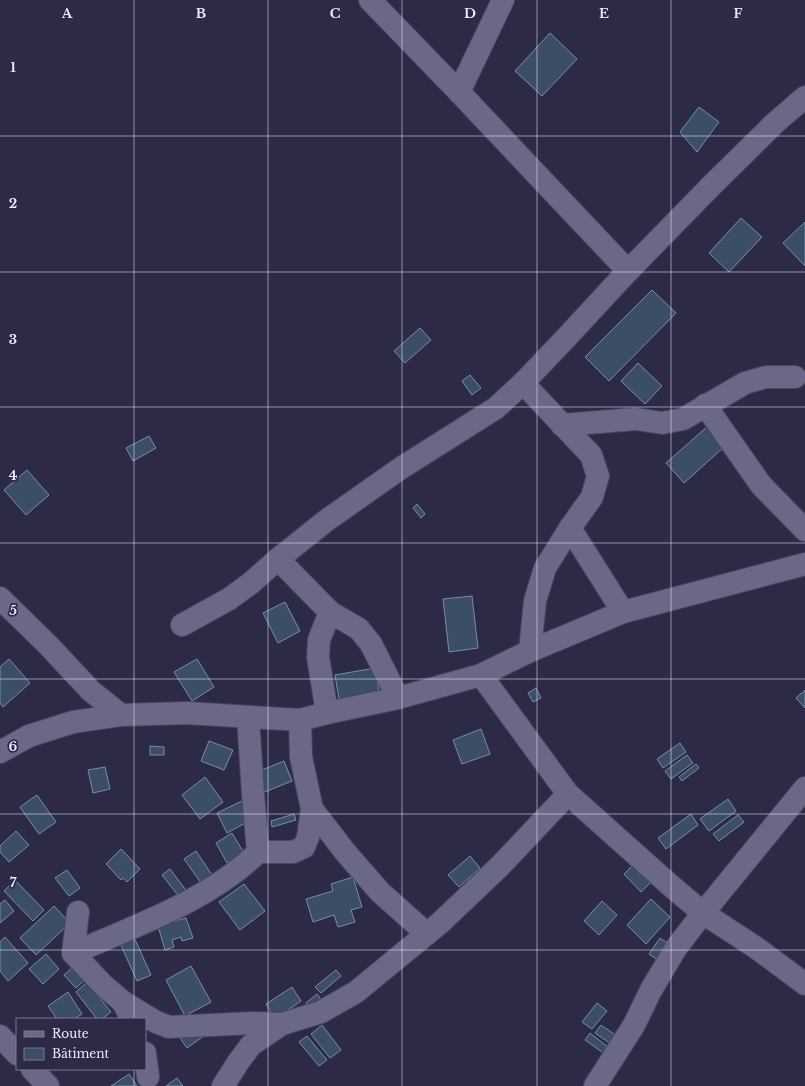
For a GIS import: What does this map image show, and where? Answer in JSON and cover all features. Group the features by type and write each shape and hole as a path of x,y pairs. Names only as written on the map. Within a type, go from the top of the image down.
{"street":[{"path":"370,0 628,271"},
{"path":"459,92 503,0"},
{"path":"182,625 229,599 251,583 278,559 327,520 395,472 496,408 565,340 628,271 712,185 776,122 805,97"},
{"path":"562,425 636,419 662,423 683,419 745,383 766,377 795,378"},
{"path":"523,383 590,455 598,476 592,497 570,528 545,568 535,601 530,651"},
{"path":"705,405 761,485 805,530"},
{"path":"570,528 623,612"},
{"path":"278,559 330,612 359,629 371,644 398,698"},
{"path":"0,752 29,736 74,722 121,714 186,713 300,720 398,698 481,675 530,651 623,612 805,564"},
{"path":"0,598 49,646 91,691 121,714"},
{"path":"327,713 318,657 319,640 330,612"},
{"path":"481,675 568,794 703,913 755,947 805,984"},
{"path":"248,717 252,794 258,852"},
{"path":"73,953 157,916 203,893 246,865 258,852 293,852 304,847 308,837 312,809 301,757 300,720"},
{"path":"595,1086 634,1025 651,990 676,948 805,788"},
{"path":"223,1086 251,1045 282,1024 321,1012 356,992 427,934 500,866 568,794"},
{"path":"312,809 346,853 380,892 427,934"},
{"path":"73,953 78,912"},
{"path":"73,953 127,1010 168,1027 254,1022 282,1024"},
{"path":"0,1036 16,1053"},
{"path":"146,1061 148,1077"},
{"path":"33,1070 48,1086"}],"building":[{"path":"550,33 577,59 542,96 515,71"},
{"path":"699,107 719,122 697,152 680,132"},
{"path":"741,218 762,237 729,272 709,253"},
{"path":"805,222 805,266 783,243"},
{"path":"652,290 676,313 609,381 585,357"},
{"path":"420,328 431,340 405,363 394,351"},
{"path":"638,363 662,386 645,404 621,381"},
{"path":"470,375 481,388 472,395 462,381"},
{"path":"708,426 725,446 684,483 666,463"},
{"path":"149,436 156,448 133,461 126,448"},
{"path":"27,470 49,495 26,515 4,490"},
{"path":"417,504 425,514 421,518 413,508"},
{"path":"472,596 478,648 449,652 443,599"},
{"path":"285,602 300,631 278,643 263,613"},
{"path":"9,659 30,683 3,707 0,703 0,667"},
{"path":"197,659 214,687 192,701 174,672"},
{"path":"375,668 379,692 339,699 335,675"},
{"path":"536,688 541,698 533,702 528,693"},
{"path":"805,690 805,708 796,698"},
{"path":"481,729 490,754 462,764 453,740"},
{"path":"209,741 233,750 224,770 201,761"},
{"path":"680,743 686,752 663,768 657,759"},
{"path":"150,746 164,747 164,755 150,755"},
{"path":"687,755 693,763 671,779 665,771"},
{"path":"284,761 292,781 265,792 257,772"},
{"path":"696,764 699,768 682,781 679,777"},
{"path":"105,767 110,789 93,793 88,770"},
{"path":"205,777 223,802 200,819 182,795"},
{"path":"37,795 56,822 39,834 20,807"},
{"path":"728,799 736,811 709,831 700,819"},
{"path":"242,801 251,820 227,833 217,813"},
{"path":"294,814 296,820 272,827 271,821"},
{"path":"691,814 698,825 666,849 658,838"},
{"path":"738,815 744,822 719,841 713,834"},
{"path":"16,831 29,845 9,862 0,852 0,846"},
{"path":"232,833 244,853 227,863 216,843"},
{"path":"121,849 140,869 127,882 123,878 121,880 106,864"},
{"path":"196,851 212,875 201,883 184,859"},
{"path":"470,856 480,868 459,887 448,875"},
{"path":"634,864 651,882 641,892 624,874"},
{"path":"170,869 188,893 181,899 162,875"},
{"path":"67,870 80,888 69,896 55,878"},
{"path":"353,877 362,907 351,910 355,922 338,927 334,915 313,922 306,899 333,891 331,884"},
{"path":"15,880 44,910 33,921 4,891"},
{"path":"244,884 265,911 240,930 219,902"},
{"path":"651,899 670,917 646,944 627,925"},
{"path":"5,900 14,911 0,923 0,904"},
{"path":"602,901 617,915 599,935 584,921"},
{"path":"54,906 70,923 36,955 20,938"},
{"path":"186,918 193,938 182,941 181,937 172,940 174,947 165,950 158,926"},
{"path":"133,935 151,975 137,981 119,941"},
{"path":"5,937 28,963 8,981 0,971 0,942"},
{"path":"660,938 670,945 659,961 649,954"},
{"path":"46,954 59,969 43,984 29,969"},
{"path":"74,966 86,979 76,988 64,975"},
{"path":"191,966 211,1002 185,1016 166,980"},
{"path":"336,970 341,976 321,993 315,987"},
{"path":"87,982 111,1012 103,1018 96,1018 76,992"},
{"path":"292,987 301,1001 275,1019 266,1004"},
{"path":"68,992 82,1014 76,1018 56,1018 48,1006"},
{"path":"317,994 322,1001 311,1010 306,1003"},
{"path":"597,1003 607,1011 592,1029 582,1022"},
{"path":"322,1025 341,1050 330,1058 311,1034"},
{"path":"601,1025 617,1036 611,1044 595,1033"},
{"path":"199,1026 205,1035 187,1048 180,1038"},
{"path":"590,1033 613,1051 609,1057 585,1040"},
{"path":"307,1036 327,1060 319,1066 299,1042"},
{"path":"129,1074 137,1086 111,1086"},
{"path":"177,1078 183,1086 166,1086"}]}
